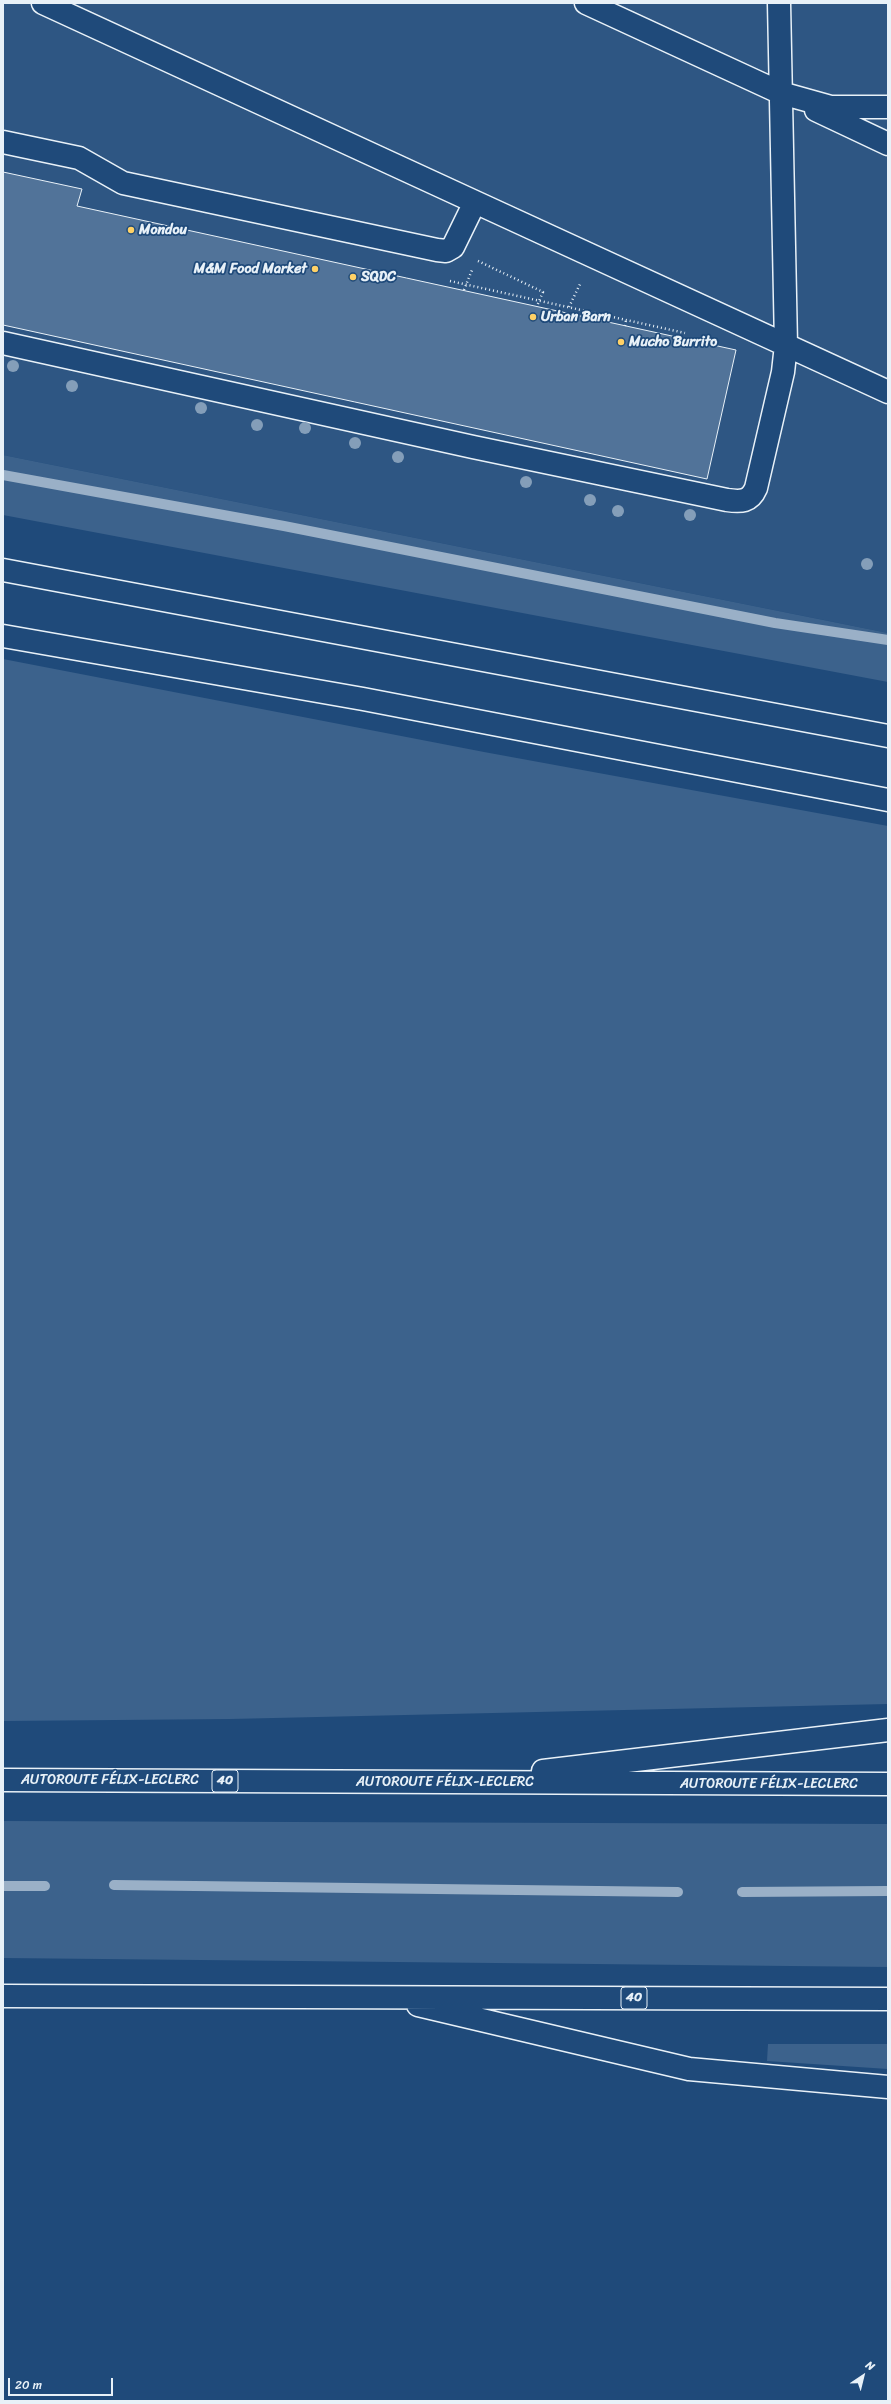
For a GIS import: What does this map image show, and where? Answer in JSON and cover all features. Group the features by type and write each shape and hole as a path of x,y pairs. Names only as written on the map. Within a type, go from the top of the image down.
{"main road":[{"path":"586,3 888,144"},
{"path":"3,343 473,447 739,501 747,500 752,497 756,488 783,372 786,345 779,3"},
{"path":"50,4 888,392"},
{"path":"781,93 831,106 888,107"},
{"path":"3,142 79,158 123,183 437,250 446,251 453,247 475,202"},
{"path":"3,570 888,736"},
{"path":"3,636 363,699 888,800"},
{"path":"447,1782 888,1730"},
{"name":"AUTOROUTE FÉLIX-LECLERC","path":"3,1780 888,1784"},
{"name":"40","path":"3,1996 380,1996 888,1999"},
{"path":"380,1996 689,2069 888,2087"}],"path":[{"path":"464,290 476,260 543,292 537,306"},
{"path":"597,320 598,314"},
{"path":"625,326 626,320"},
{"path":"645,324 645,330"}],"shaded area":[{"path":"3,3 888,3 888,633 3,455"},
{"path":"3,455 888,633 888,682 3,515"},
{"path":"3,659 484,752 888,826 888,1704 230,1719 3,1721"},
{"path":"3,1821 888,1824 888,1967 3,1958"},
{"path":"768,2044 888,2044 888,2069 767,2061"}],"building":[{"path":"3,172 82,189 77,206 736,350 707,479 3,325"}],"waterway":[{"path":"3,475 284,526 775,623 888,640"},
{"path":"114,1885 678,1892"},
{"path":"3,1886 45,1886"},
{"path":"742,1892 888,1891"}],"place":[{"name":"Mondou","path":"131,230"},
{"name":"M&M Food Market","path":"315,269"},
{"name":"SQDC","path":"353,277"},
{"name":"Urban Barn","path":"533,317"},
{"name":"Mucho Burrito","path":"621,342"}]}
